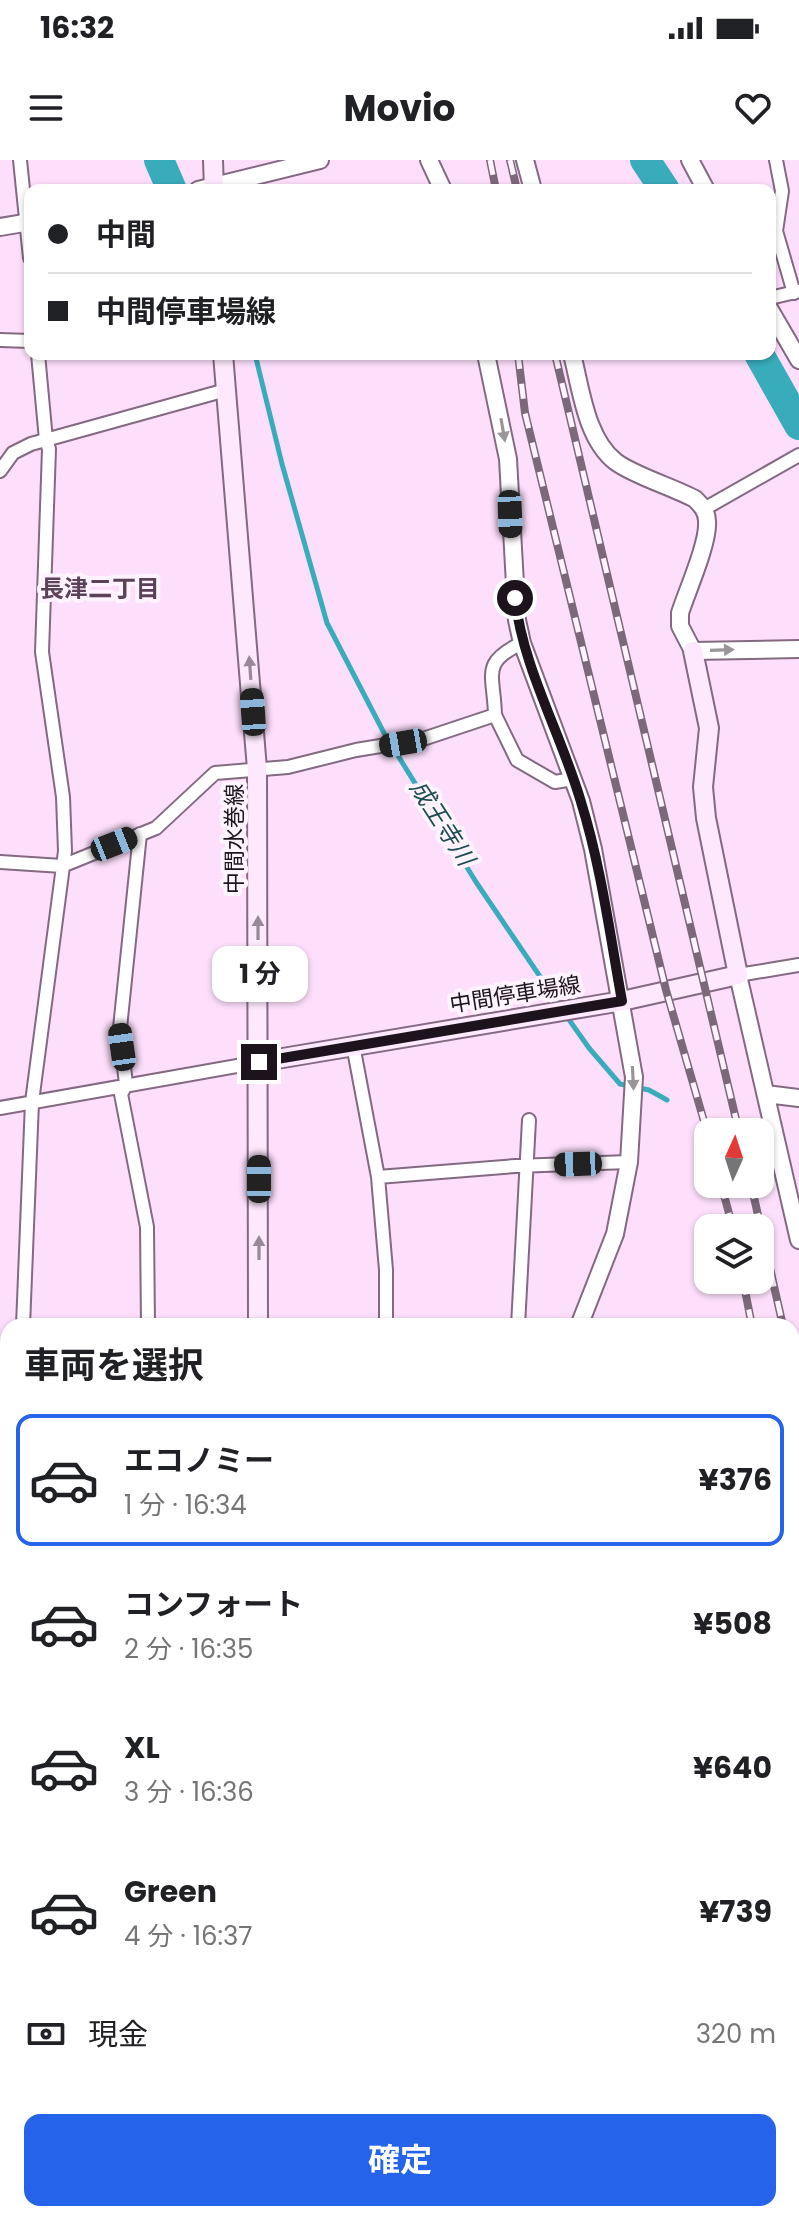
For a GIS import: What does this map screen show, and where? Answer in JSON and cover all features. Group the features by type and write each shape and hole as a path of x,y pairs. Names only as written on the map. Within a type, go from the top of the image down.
{"main road":[{"path":"210,184 213,160"},
{"name":"中間水巻線","path":"224,360 257,769 258,1318"},
{"path":"693,651 709,728 703,787 706,818 738,975"},
{"name":"中間停車場線","path":"259,1062 622,1001 738,975"}],"street":[{"path":"20,160 24,191"},
{"path":"228,184 320,160"},
{"path":"429,160 440,184"},
{"path":"525,160 531,184"},
{"path":"690,160 703,184"},
{"path":"776,160 782,191 776,231 797,292 776,297"},
{"path":"0,227 24,223"},
{"path":"776,320 799,360"},
{"path":"0,340 24,341"},
{"path":"23,1318 32,1102 65,851 63,797 42,652 49,449 39,360"},
{"path":"487,360 508,459 515,598 522,643 573,779 593,849 634,1077 629,1162 615,1234 582,1318"},
{"path":"574,360 596,438 605,451 617,463 685,493 704,509 706,537 680,613 680,626 693,651 799,649"},
{"path":"0,471 13,453 31,444 226,390"},
{"path":"704,509 799,455"},
{"path":"522,643 501,653 495,660 492,669 495,715 517,760 555,782 573,779"},
{"path":"0,862 62,866 156,828 215,773 288,767 356,750 423,739 495,715"},
{"path":"140,834 120,1028 126,1085 121,1094 147,1227 148,1318"},
{"path":"799,965 738,975 799,1240"},
{"path":"353,1045 378,1177 386,1270 386,1318"},
{"path":"0,1108 259,1062"},
{"path":"766,1094 798,1101"},
{"path":"518,1318 529,1120"},
{"path":"378,1177 629,1162"}],"waterway":[{"name":"成王寺川","path":"159,160 169,184"},
{"path":"645,160 661,184"},
{"name":"成王寺川","path":"256,360 327,623 384,733 476,882 560,1006"},
{"path":"762,360 799,425"},
{"name":"成王寺川","path":"565,1014 620,1084 649,1090 667,1100"}],"railway":[{"path":"490,160 495,184"},
{"path":"510,160 516,184"},
{"path":"519,360 525,413 666,990 703,1118"},
{"path":"556,360 736,1118"},
{"path":"725,1198 729,1214"},
{"path":"754,1198 781,1318"},
{"path":"746,1294 750,1318"}],"district":[{"name":"長津二丁目","path":"100,589"}],"route":[{"path":"259,1062 622,1001 581,801 522,643 515,598"}]}
